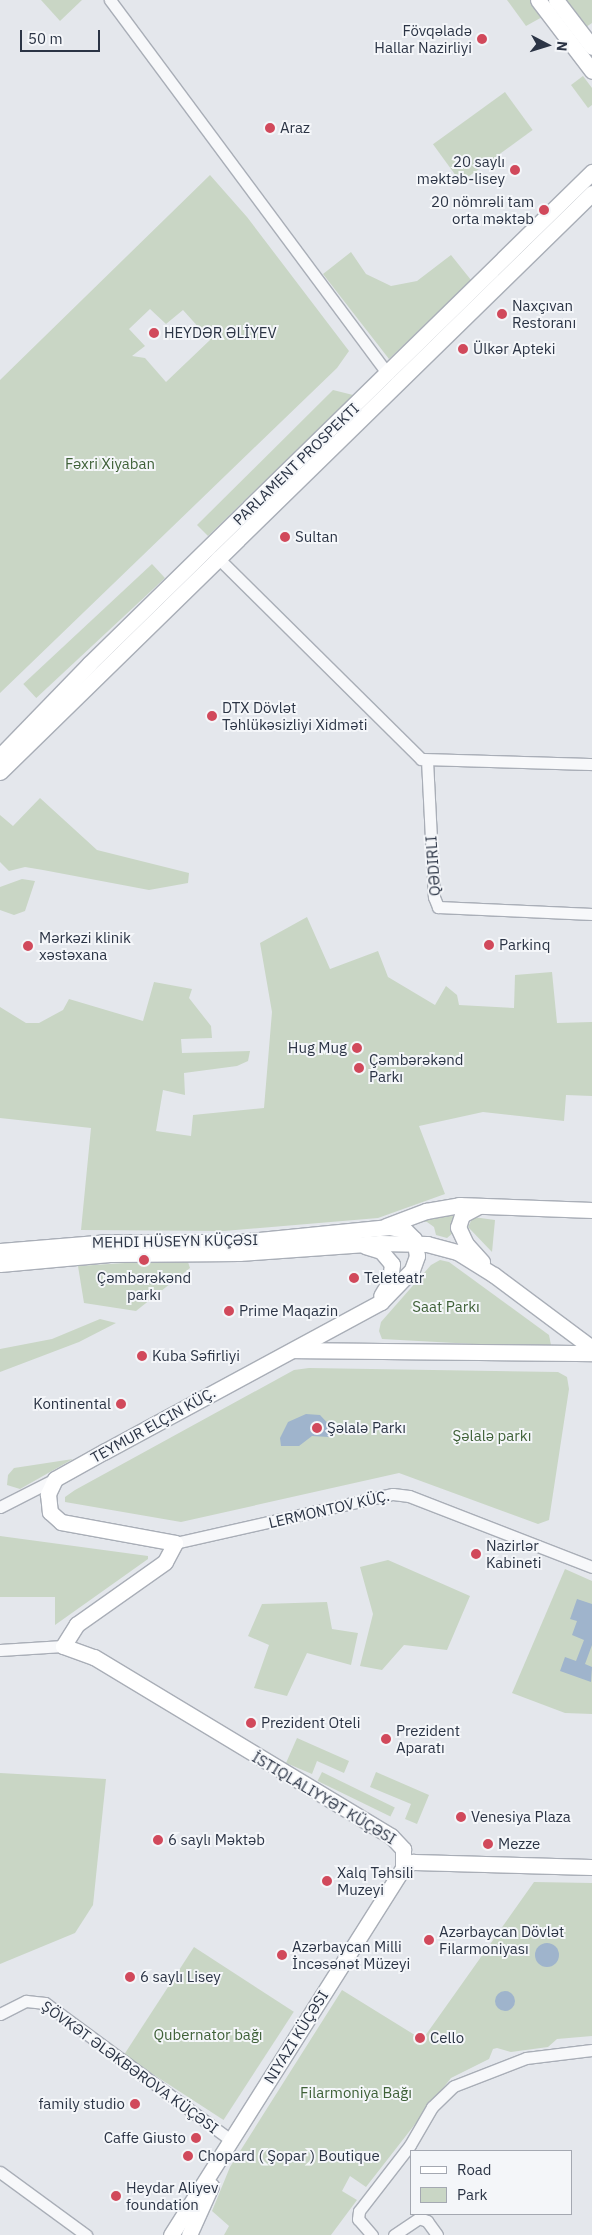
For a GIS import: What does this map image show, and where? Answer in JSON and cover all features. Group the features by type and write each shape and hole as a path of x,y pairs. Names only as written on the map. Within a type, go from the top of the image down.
{"main road":[{"path":"538,0 592,71"},
{"path":"556,0 588,42"},
{"name":"PARLAMENT PROSPEKTI","path":"0,756 89,664 388,374 592,172"},
{"name":"PARLAMENT PROSPEKTI","path":"0,772 592,193"},
{"path":"380,1228 436,1208 482,1205 592,1210"},
{"path":"482,1205 462,1215 458,1227 466,1244 494,1275"},
{"path":"380,1228 405,1230 416,1243 456,1252 494,1275 592,1348"},
{"name":"MEHDI HÜSEYN KÜÇƏSI","path":"0,1251 109,1242 239,1242 380,1228"},
{"path":"290,1350 368,1310 388,1296 408,1275 416,1261 416,1243"},
{"name":"MEHDI HÜSEYN KÜÇƏSI","path":"0,1264 110,1254 239,1253 355,1244 416,1243"},
{"path":"355,1244 381,1251 390,1259 393,1269 387,1287 368,1310"},
{"path":"290,1350 592,1354"},
{"name":"TEYMUR ELÇIN KÜÇ.","path":"55,1479 290,1350"},
{"name":"LERMONTOV KÜÇ.","path":"55,1479 48,1494 48,1508 61,1522 175,1543"},
{"path":"63,1646 77,1624 165,1562 175,1543"},
{"name":"İSTIQLALIYYƏT KÜÇƏSI","path":"63,1646 94,1657 392,1836 402,1849 403,1867"},
{"path":"403,1867 413,1862 592,1867"},
{"name":"NIYAZI KÜÇƏSI","path":"171,2235 403,1867"},
{"name":"NIYAZI KÜÇƏSI","path":"189,2235 234,2135"}],"street":[{"path":"110,0 388,374"},
{"path":"217,558 415,755 428,760 592,764"},
{"name":"QƏDIRLI","path":"428,760 434,897 438,907 592,914"},
{"path":"0,1507 55,1479"},
{"name":"LERMONTOV KÜÇ.","path":"175,1543 393,1494 409,1496 592,1567"},
{"path":"0,1650 63,1646"},
{"name":"ŞÖVKƏT ƏLƏKBƏROVA KÜÇƏSI","path":"0,2014 26,2001 45,2003 234,2135"},
{"path":"372,2235 358,2219 359,2211 410,2145 432,2108 454,2086 526,2058 592,2050"},
{"path":"0,2172 86,2235"},
{"path":"394,2235 419,2218 427,2221 437,2235"}],"green space":[{"path":"41,0 82,0 60,21"},
{"path":"507,0 533,0 544,16 526,26"},
{"path":"566,0 592,0 592,23 586,27"},
{"path":"583,76 592,88 592,105 588,108 571,85"},
{"path":"505,92 533,130 461,182 433,144"},
{"name":"Fəxri Xiyaban","path":"210,175 247,217 349,351 337,368 0,693 0,380","holes":["150,309 166,324 183,310 210,340 166,382 145,358 132,356 145,346 129,329"]},
{"path":"351,252 366,274 391,286 417,281 451,255 471,280 389,359 323,274"},
{"path":"333,390 353,395 208,536 197,525"},
{"path":"152,564 165,578 36,698 23,684"},
{"path":"40,798 97,850 189,873 188,883 149,890 25,867 9,871 0,862 0,815 13,826"},
{"path":"22,879 35,881 25,911 14,915 0,910 0,887"},
{"path":"307,917 330,969 378,951 388,977 435,1005 446,986 457,995 459,1005 514,1008 515,975 552,972 557,1023 592,1022 592,1096 566,1095 564,1121 483,1112 419,1126 445,1194 378,1218 224,1231 81,1230 91,1128 0,1118 0,1007 26,1023 39,1023 63,1010 69,999 143,1021 154,982 192,989 189,998 211,1026 212,1038 181,1039 182,1053 250,1051 248,1061 237,1066 184,1073 185,1095 163,1090 156,1131 191,1136 193,1115 264,1108 272,1012 260,943"},
{"path":"459,1209 451,1223 453,1233 447,1238 436,1235 434,1227 427,1222 416,1220"},
{"path":"473,1217 495,1220 492,1252 468,1227"},
{"path":"187,1259 190,1268 136,1311 84,1303 78,1266"},
{"name":"Saat Parkı","path":"440,1260 449,1262 549,1335 551,1345 544,1348 382,1339 379,1331 381,1322 431,1265"},
{"path":"100,1319 116,1323 79,1342 0,1372 0,1349 52,1339"},
{"name":"Şəlalə parkı","path":"309,1368 558,1372 567,1377 569,1389 549,1520 538,1524 399,1473 181,1522 65,1502 65,1497 75,1490 294,1370"},
{"path":"73,1459 20,1489 7,1485 8,1475 14,1468"},
{"path":"0,1536 148,1556 148,1559 55,1625 55,1597 0,1597"},
{"path":"388,1560 470,1596 447,1650 404,1645 382,1670 360,1666 373,1614 360,1567"},
{"path":"565,1569 592,1581 592,1714 565,1713 512,1693"},
{"path":"327,1602 332,1629 358,1633 351,1665 307,1653 287,1696 254,1688 269,1645 248,1636 262,1604"},
{"path":"297,1738 349,1761 344,1773 317,1761 312,1774 286,1763"},
{"path":"322,1772 395,1808 390,1816 318,1781"},
{"path":"376,1772 429,1795 417,1824 405,1819 411,1804 370,1787"},
{"path":"0,1773 106,1779 93,1905 75,1933 0,1964"},
{"name":"Filarmoniya Bağı","path":"534,1882 592,1883 592,2036 557,2039 548,2047 511,2052 497,2048 493,2049 489,2059 451,2078 366,2187 350,2176 342,2191 357,2200 331,2235 224,2235 229,2226 212,2211 230,2167 342,1990 418,2037 425,2036"},
{"name":"Qubernator bağı","path":"194,1947 294,2012 224,2120 124,2055"}],"water":[{"path":"306,1414 320,1415 334,1430 329,1437 312,1436 299,1446 281,1446 280,1438 288,1422"},
{"path":"577,1599 592,1604 592,1645 585,1664 592,1667 591,1682 560,1671 565,1657 576,1661 584,1640 572,1635 577,1621 570,1619"},
{"path":"547,1943 552,1944 558,1950 558,1960 552,1966 547,1967 542,1966 536,1960 535,1955 536,1950 542,1944"},
{"path":"505,1991 512,1994 515,2001 512,2008 505,2011 498,2008 495,2001 498,1994"}],"place":[{"name":"Fövqəladə Hallar Nazirliyi","path":"482,39"},
{"name":"Araz","path":"270,128"},
{"name":"20 saylı məktəb-lisey","path":"515,170"},
{"name":"20 nömrəli tam orta məktəb","path":"544,210"},
{"name":"Naxçıvan Restoranı","path":"502,314"},
{"name":"HEYDƏR ƏLİYEV","path":"154,333"},
{"name":"Ülkər Apteki","path":"463,349"},
{"name":"Sultan","path":"285,537"},
{"name":"DTX Dövlət Təhlükəsizliyi Xidməti","path":"212,716"},
{"name":"Parkinq","path":"489,945"},
{"name":"Mərkəzi klinik xəstəxana","path":"28,946"},
{"name":"Hug Mug","path":"357,1048"},
{"name":"Çəmbərəkənd Parkı","path":"359,1068"},
{"name":"Çəmbərəkənd parkı","path":"144,1260"},
{"name":"Teleteatr","path":"354,1278"},
{"name":"Prime Maqazin","path":"229,1311"},
{"name":"Kuba Səfirliyi","path":"142,1356"},
{"name":"Kontinental","path":"121,1404"},
{"name":"Şəlalə Parkı","path":"317,1428"},
{"name":"Nazirlər Kabineti","path":"476,1554"},
{"name":"Prezident Oteli","path":"251,1723"},
{"name":"Prezident Aparatı","path":"386,1739"},
{"name":"Venesiya Plaza","path":"461,1817"},
{"name":"6 saylı Məktəb","path":"158,1840"},
{"name":"Mezze","path":"488,1844"},
{"name":"Xalq Təhsili Muzeyi","path":"327,1881"},
{"name":"Azərbaycan Dövlət Filarmoniyası","path":"429,1940"},
{"name":"Azərbaycan Milli İncəsənət Müzeyi","path":"282,1955"},
{"name":"6 saylı Lisey","path":"130,1977"},
{"name":"Cello","path":"420,2038"},
{"name":"family studio","path":"135,2104"},
{"name":"Caffe Giusto","path":"196,2138"},
{"name":"Chopard ( Şopar ) Boutique","path":"188,2156"},
{"name":"Heydar Aliyev foundation","path":"116,2196"}]}
